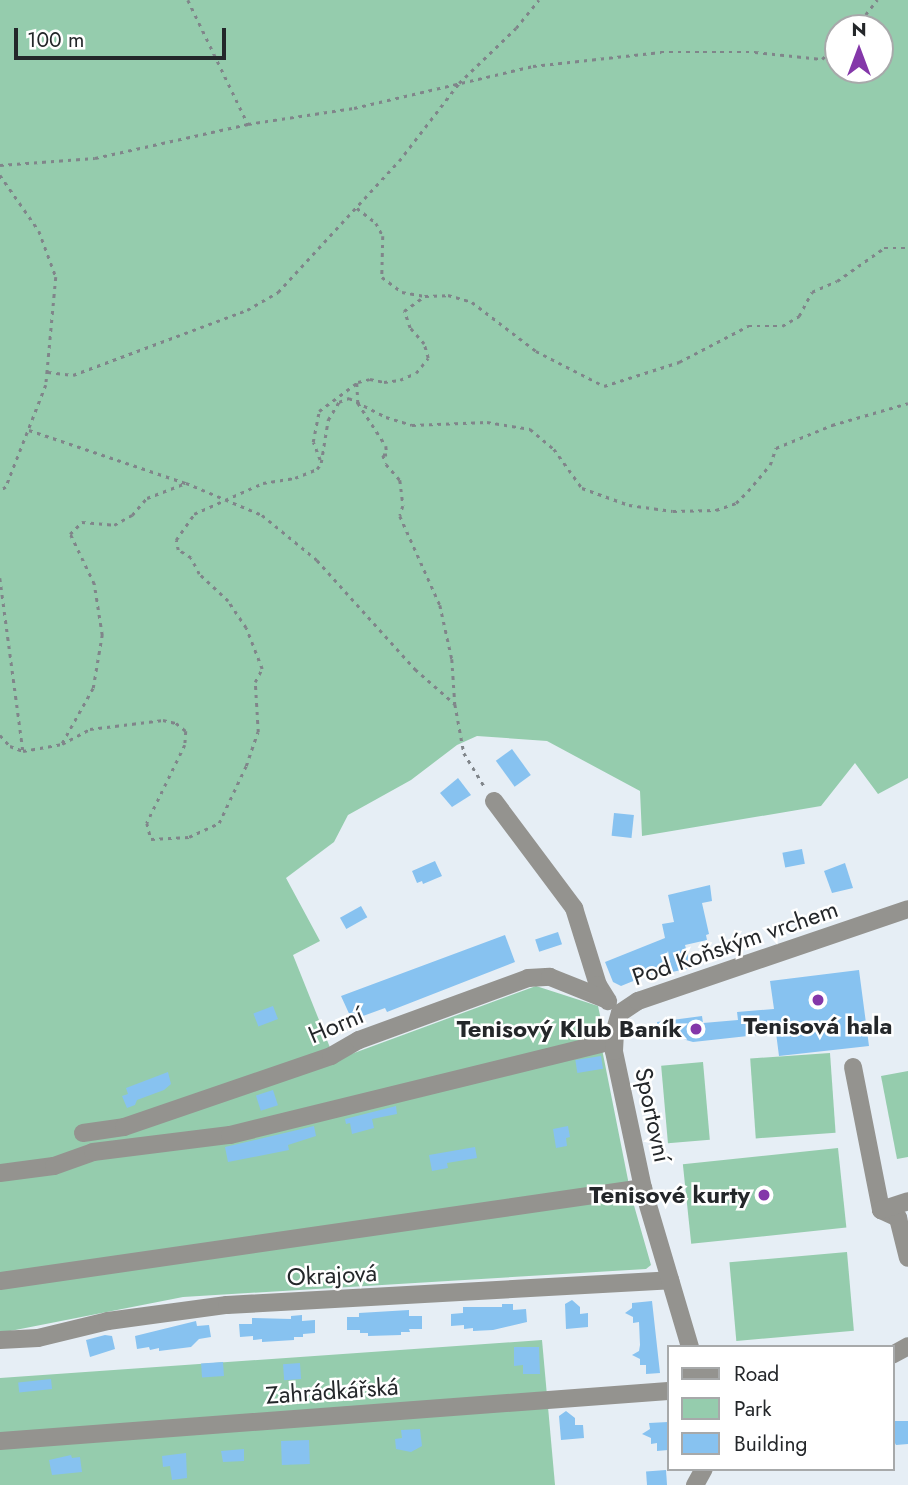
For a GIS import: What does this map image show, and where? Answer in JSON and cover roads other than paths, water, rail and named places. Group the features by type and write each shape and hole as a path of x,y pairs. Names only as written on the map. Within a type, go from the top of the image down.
{"street":[{"name":"Pod Koňským vrchem","path":"494,801 574,908 605,999 620,1013 638,1001 908,909"},
{"name":"Horní","path":"83,1133 124,1127 318,1060 359,1040 528,978 550,977 605,999"},
{"name":"Sportovní","path":"620,1013 614,1041 643,1188 689,1345"},
{"path":"0,1172 54,1166 93,1152 230,1135 614,1041"},
{"path":"853,1067 881,1210"},
{"path":"0,1281 643,1188"},
{"path":"881,1210 908,1200"},
{"path":"881,1210 898,1219 908,1258"},
{"name":"Okrajová","path":"0,1340 38,1338 108,1321 227,1305 670,1280"},
{"name":"Zahrádkářská","path":"0,1441 666,1391"}],"place":[{"name":"Tenisová hala","path":"818,1000"},
{"name":"Tenisový Klub Baník","path":"696,1029"},
{"name":"Tenisové kurty","path":"764,1195"}]}
